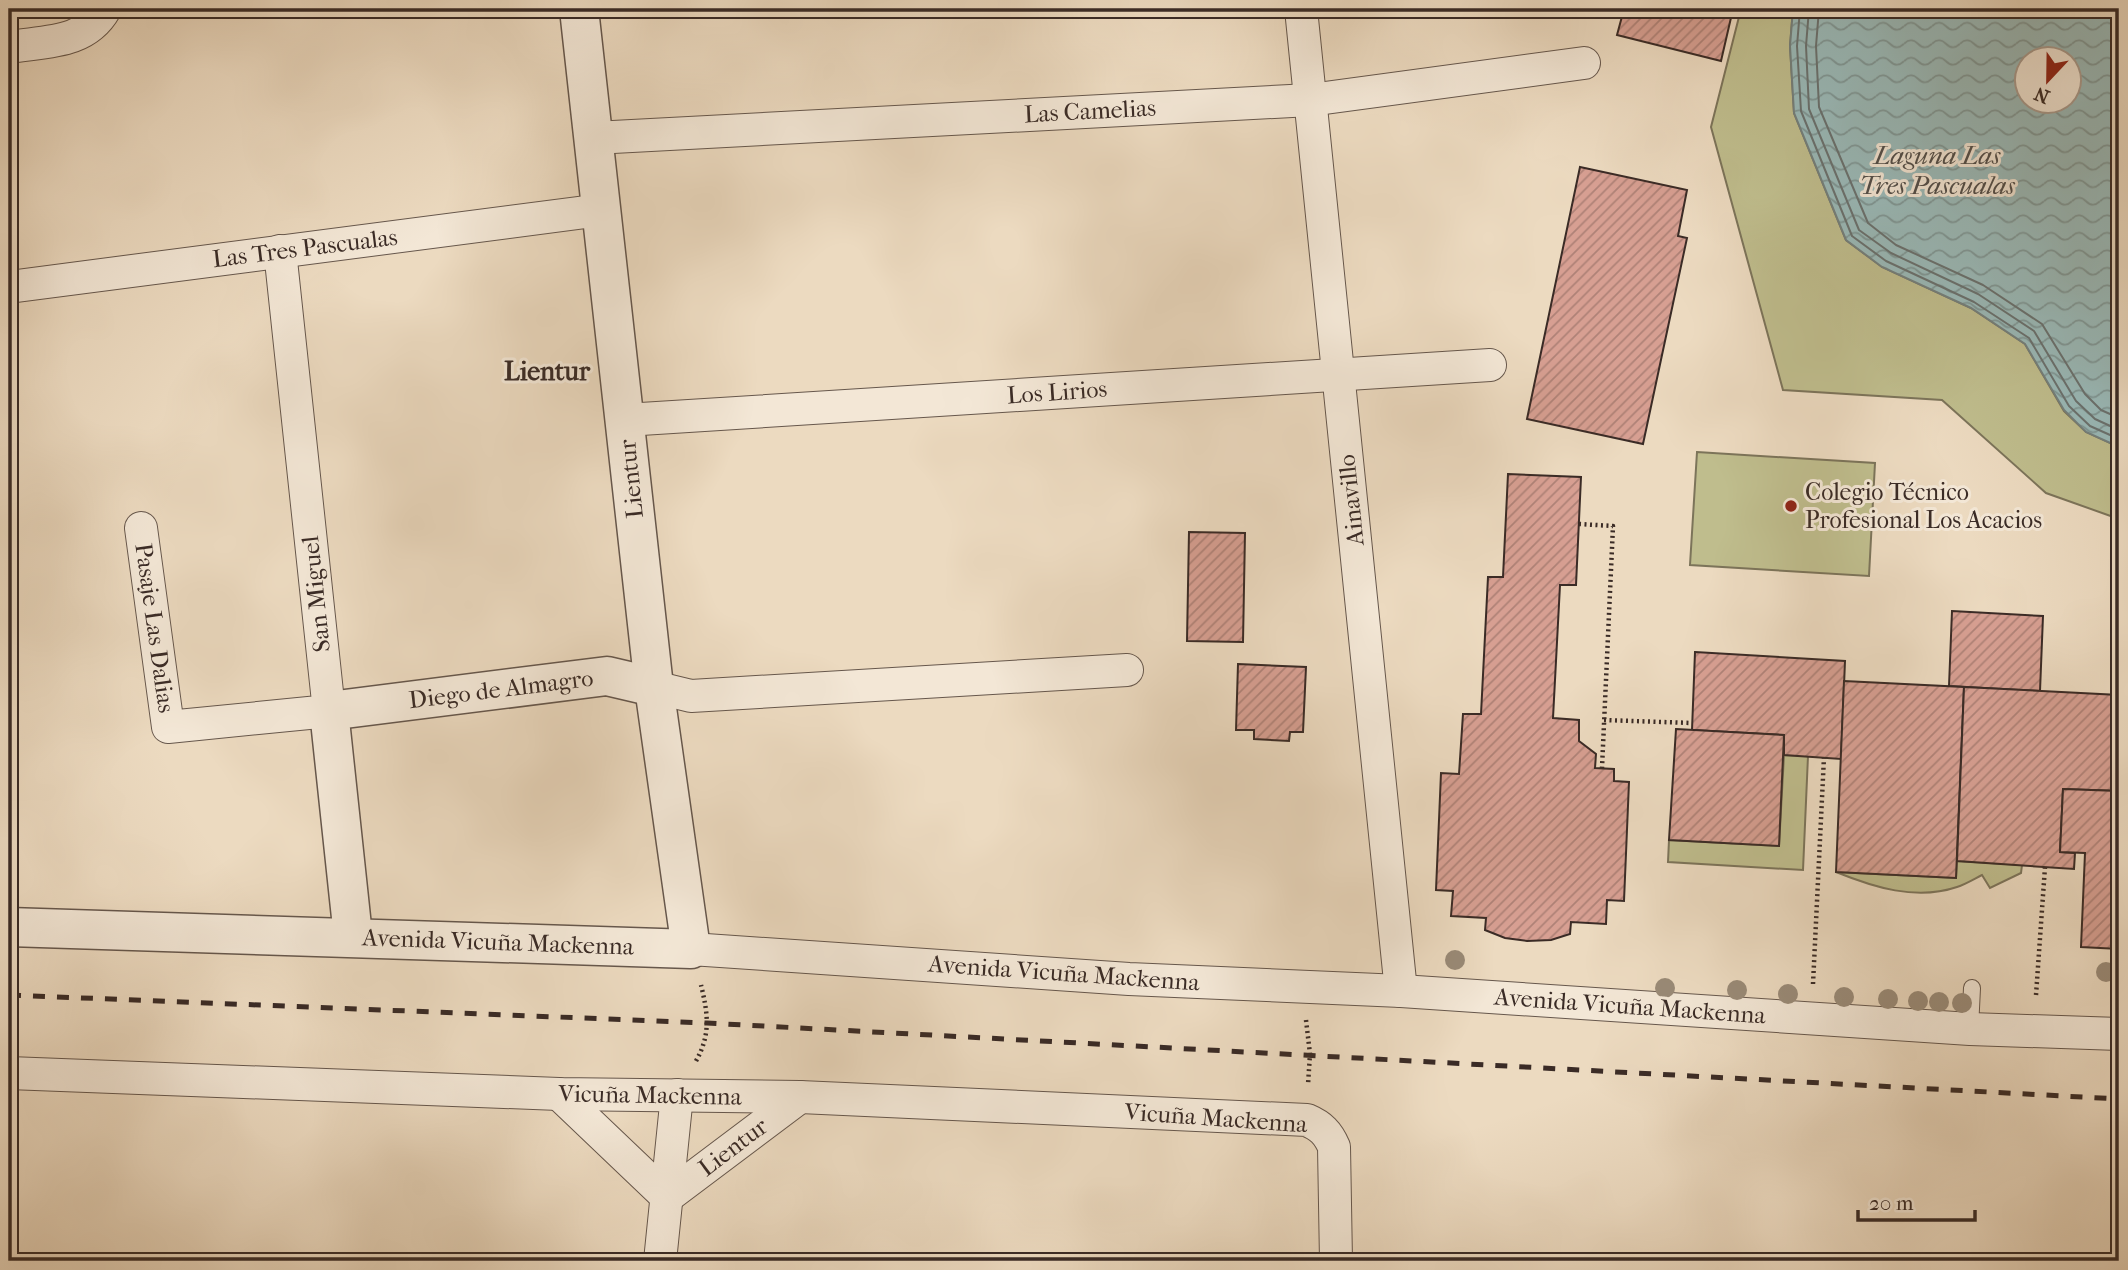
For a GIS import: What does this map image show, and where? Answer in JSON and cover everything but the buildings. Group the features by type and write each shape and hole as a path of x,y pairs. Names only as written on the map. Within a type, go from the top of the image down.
{"street":[{"path":"9,47 76,36 98,22 105,9"},
{"name":"Lientur","path":"579,9 654,687 691,949"},
{"name":"Ainavillo","path":"1301,9 1401,991"},
{"name":"Las Camelias","path":"594,138 1310,100 1584,63"},
{"name":"Las Tres Pascualas","path":"9,287 601,210"},
{"name":"San Miguel","path":"279,251 353,936"},
{"name":"Los Lirios","path":"625,420 1490,365"},
{"name":"Pasaje Las Dalias","path":"141,528 168,727"},
{"name":"Diego de Almagro","path":"168,727 329,711 607,676 691,696 1127,670"},
{"name":"Avenida Vicuña Mackenna","path":"9,926 691,949 1129,979 1401,991 1970,1029 2119,1034"},
{"name":"Vicuña Mackenna","path":"9,1073 559,1094 800,1097 1318,1128"},
{"path":"559,1094 667,1197"},
{"name":"Lientur","path":"660,1261 677,1095"},
{"name":"Lientur","path":"667,1197 800,1097"},
{"path":"1318,1128 1334,1147 1336,1261"}],"lane":[{"path":"1970,1029 1972,988"}],"path":[{"path":"1579,524 1613,526 1602,768"},
{"path":"1604,720 1692,723"},
{"path":"1813,989 1824,757"},
{"path":"2036,1005 2045,867"},
{"path":"677,1095 706,1043 705,1003"},
{"path":"1308,1037 1318,1128"}],"shaded area":[{"path":"1741,9 1793,9 1790,46 1794,113 1846,240 1882,267 1971,308 2025,344 2064,411 2086,432 2119,447 2119,519 2046,493 1942,400 1783,390 1711,127"},
{"path":"1697,452 1875,463 1869,576 1690,565"},
{"path":"1784,755 1808,756 1803,870 1668,862 1669,840 1779,846"},
{"path":"1957,861 2022,865 2021,873 1990,888 1982,875 1957,887 1926,893 1880,887 1836,872 1956,878"}],"water":[{"name":"Laguna Las Tres Pascualas","path":"1793,9 2119,9 2119,447 2086,432 2064,410 2025,344 1971,308 1882,267 1846,240 1794,113 1790,46"}],"railway":[{"path":"9,995 707,1023 2119,1099"}],"place":[{"name":"Colegio Técnico Profesional Los Acacios","path":"1791,506"}],"district":[{"name":"Lientur","path":"547,371"}]}
